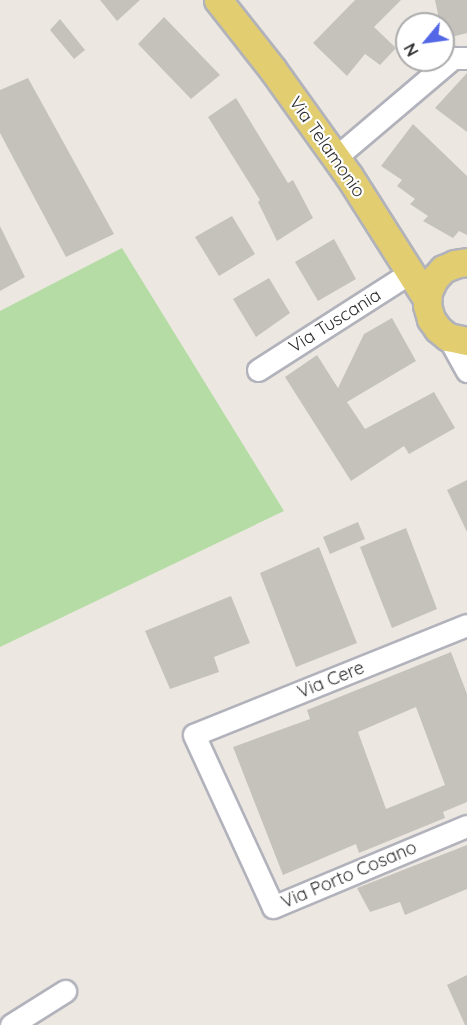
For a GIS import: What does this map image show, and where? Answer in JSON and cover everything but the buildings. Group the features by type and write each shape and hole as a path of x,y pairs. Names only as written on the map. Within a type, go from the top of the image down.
{"main road":[{"name":"Via Telamonio","path":"218,0 273,70 335,158 422,273 431,319 457,339"},
{"path":"422,273 467,262"}],"street":[{"path":"335,158 453,58 467,58"},
{"name":"Via Tuscania","path":"258,370 422,273"},
{"path":"457,339 467,369"},
{"name":"Via Cere","path":"194,735 467,625"},
{"name":"Via Porto Cosano","path":"194,735 273,907 467,826"},
{"path":"11,1025 65,991"}],"green space":[{"path":"122,248 284,511 0,647 0,311"}]}
